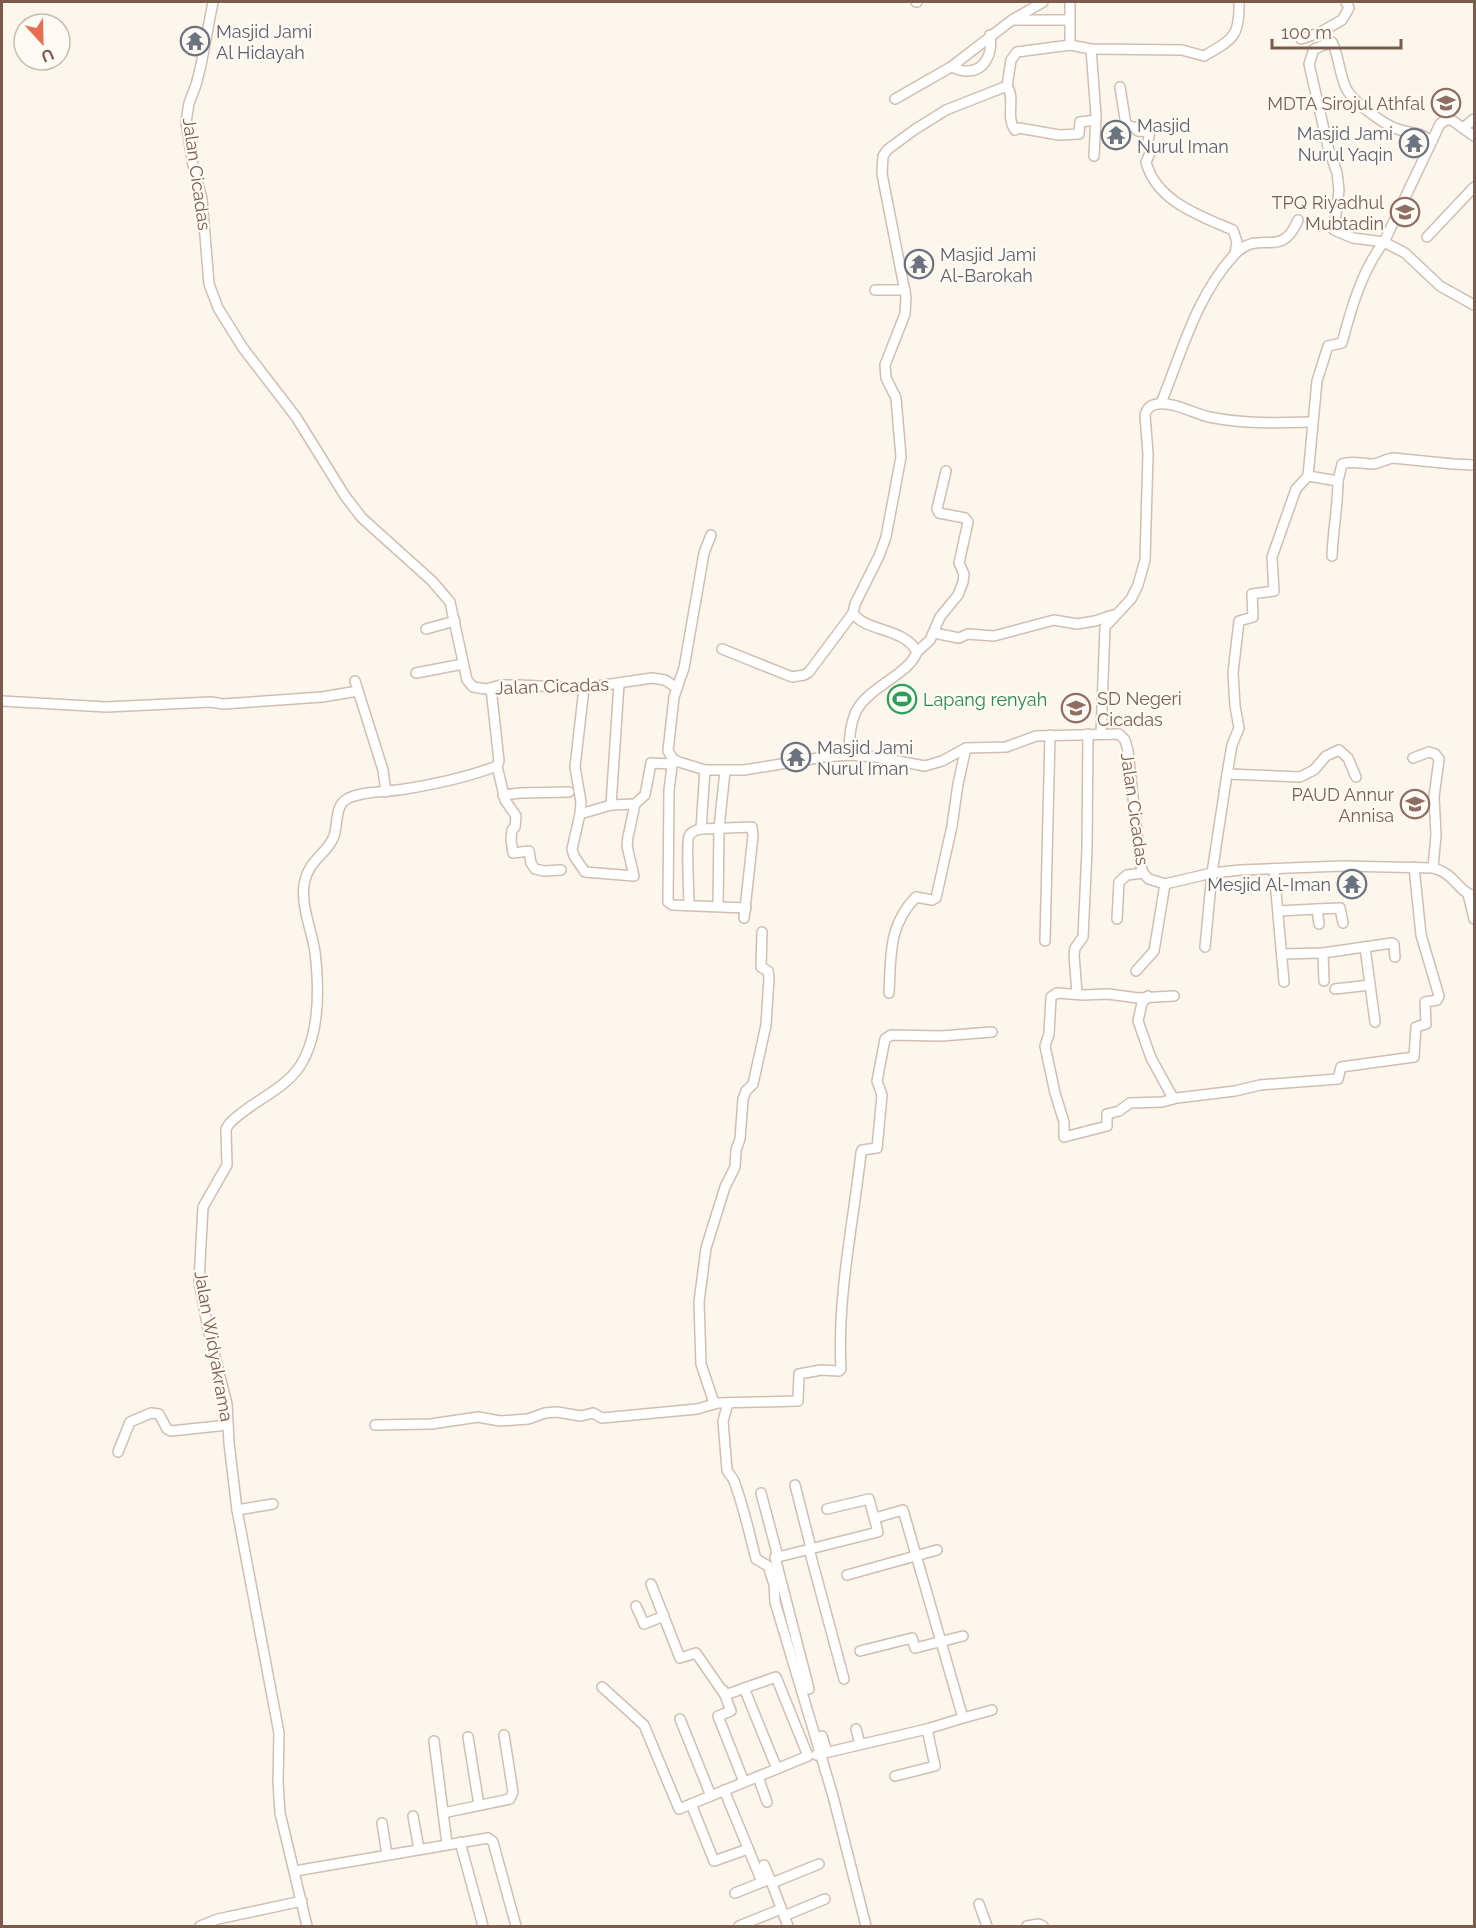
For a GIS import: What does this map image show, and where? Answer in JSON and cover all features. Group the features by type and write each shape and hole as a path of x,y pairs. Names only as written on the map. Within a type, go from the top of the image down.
{"street":[{"name":"Jalan Cicadas","path":"213,2 201,65 189,103 186,122 193,165 202,199 212,296 243,348 296,417 356,511 444,593 450,602 469,684 477,689 501,685 584,688 652,678 665,680 677,688"},
{"path":"895,99 951,67 1028,6 1043,2"},
{"path":"1070,2 1070,45"},
{"path":"1096,120 1080,122 1079,134 1059,135 1019,128 1015,130 1010,120 1010,91 1007,86 1011,60 1017,52 1070,45 1091,49 1182,50 1204,56 1235,35 1239,20 1239,2"},
{"path":"1301,39 1319,33 1342,20 1349,8 1346,2"},
{"path":"1012,20 1070,20"},
{"path":"951,67 966,71 986,63 991,52 990,35"},
{"path":"1431,142 1425,135 1397,129 1390,125 1350,94 1332,42 1314,49 1309,64 1328,147 1337,173 1339,190 1338,208 1333,228 1336,232 1353,238 1384,242 1404,253 1440,286 1474,305"},
{"path":"1091,49 1096,120 1094,156"},
{"path":"722,649 792,677 804,675 853,613 886,537 902,457 896,398 886,378 885,365 905,314 905,290 882,174 883,156 895,144 934,116 1007,86"},
{"path":"1120,87 1126,125 1138,131 1150,132 1148,141 1150,153 1146,162 1151,174 1184,209 1233,230 1237,242 1235,254"},
{"path":"1463,128 1474,119"},
{"path":"1205,947 1212,873 1227,774 1232,745 1239,728 1233,673 1239,621 1253,617 1252,594 1274,591 1272,557 1293,494 1308,476 1317,381 1328,346 1342,343 1347,322 1373,256 1384,242 1443,120 1453,121 1474,136"},
{"path":"1427,237 1474,187"},
{"path":"1161,403 1199,307 1235,254 1246,246 1259,242 1283,241 1292,234 1298,220"},
{"path":"875,290 905,290"},
{"path":"1101,734 1106,627 1131,599 1138,585 1145,560 1148,454 1145,415 1151,405 1161,403 1245,423 1312,422"},
{"path":"1332,556 1339,497 1338,481 1342,464 1349,462 1377,464 1384,459 1393,458 1453,465 1474,465"},
{"path":"849,755 849,734 858,707 867,695 911,662 917,652 930,640 940,617 958,595 963,582 964,574 959,563 968,524 965,518 939,513 938,504 946,471"},
{"path":"1308,476 1338,481"},
{"path":"689,905 688,836 693,831 701,829 749,827 753,829 745,913 718,906 689,905 669,904 669,790 672,762 668,751 668,739 677,688 684,668 704,553 711,535"},
{"path":"853,613 855,617 889,630 910,642 917,652"},
{"path":"934,633 959,638 968,634 994,636 1054,620 1077,624 1116,615"},
{"path":"426,629 455,621"},
{"path":"417,673 463,664"},
{"path":"355,681 384,770 386,792"},
{"path":"611,805 619,684"},
{"path":"491,688 499,761 497,766 503,795 516,816 511,840 513,853 529,852 532,866 535,868 544,871 561,870"},
{"path":"584,688 574,767 581,802 572,849 581,868 588,874 614,873 633,877 635,874 627,846 635,804 645,795 651,763 672,762"},
{"path":"2,701 106,707 214,702 223,704 322,697 358,691"},
{"path":"1077,993 1074,954 1075,948 1083,937 1089,734"},
{"name":"Jalan Cicadas","path":"672,762 705,770 725,771 766,768 824,757 849,755 925,766 942,761 966,748 1006,747 1036,736 1119,734 1125,740 1128,751 1143,873 1149,879 1166,884 1212,873 1342,866 1414,867 1433,868 1447,873 1471,895"},
{"path":"1045,941 1050,735"},
{"path":"889,993 889,953 898,924 905,910 915,898 934,900 936,898 966,748"},
{"path":"1227,774 1300,777 1314,770 1326,756 1339,750 1347,758 1356,777"},
{"path":"1413,758 1429,752 1435,754 1439,759 1434,797 1436,835 1433,868"},
{"name":"Jalan Widyakrama","path":"307,1926 278,1797 280,1750 273,1694 237,1510 227,1404 208,1329 199,1281 203,1207 227,1165 226,1129 229,1124 291,1078 304,1060 315,1028 317,998 315,952 306,913 304,888 311,865 332,841 338,812 343,801 348,798 480,773 497,766"},
{"path":"701,829 705,770"},
{"path":"718,906 719,828 725,771"},
{"path":"503,795 569,792"},
{"path":"580,814 611,805 635,804"},
{"path":"1174,996 1138,998 1108,993 1083,995 1057,993 1051,997 1046,1046 1055,1092 1064,1122 1064,1137 1107,1126 1107,1114 1119,1111 1130,1103 1162,1102 1173,1098 1235,1091 1260,1085 1338,1079 1341,1067 1414,1057 1416,1027 1426,1024 1425,1002 1437,1000 1439,996 1421,935 1414,867"},
{"path":"1274,869 1284,982"},
{"path":"1118,919 1119,882 1127,875 1143,873"},
{"path":"1136,971 1154,951 1166,884"},
{"path":"1471,895 1474,919"},
{"path":"1278,911 1340,908 1343,923"},
{"path":"1317,909 1319,924"},
{"path":"714,1404 701,1364 699,1302 706,1248 725,1187 735,1167 743,1099 746,1091 753,1084 766,1025 769,978 768,970 761,967 762,933"},
{"path":"1282,954 1323,953 1394,943 1395,957"},
{"path":"1365,947 1375,1022"},
{"path":"1323,953 1324,981"},
{"path":"1335,989 1370,985"},
{"path":"1148,996 1142,1003 1138,1021 1151,1058 1173,1098"},
{"path":"375,1425 431,1424 478,1417 500,1421 528,1419 557,1412 580,1416 591,1413 602,1418 697,1409 714,1404 797,1401 799,1374 841,1370 839,1348 841,1313 861,1153 862,1150 876,1148 882,1095 877,1081 885,1040 891,1035 941,1036 992,1032"},
{"path":"728,1403 723,1421 727,1470 733,1477 740,1497 756,1559 768,1566 774,1584 775,1602 831,1801"},
{"path":"118,1452 130,1422 154,1412 159,1414 166,1429 171,1431 228,1425"},
{"path":"795,1485 844,1679"},
{"path":"761,1493 778,1557"},
{"path":"810,1689 775,1557 878,1532 869,1499 827,1509"},
{"path":"237,1510 273,1504"},
{"path":"875,1518 903,1510 963,1718"},
{"path":"847,1575 937,1550"},
{"path":"651,1584 680,1658 696,1653 704,1664 710,1662 731,1711 718,1716 744,1782"},
{"path":"636,1606 644,1624 664,1616"},
{"path":"860,1651 912,1638 915,1648 963,1636"},
{"path":"725,1695 776,1677 818,1754 844,1835 866,1926"},
{"path":"602,1687 644,1725 679,1809 818,1754 927,1729 992,1710"},
{"path":"744,1688 777,1769"},
{"path":"680,1719 711,1796"},
{"path":"856,1729 861,1744"},
{"path":"895,1776 935,1766 927,1729"},
{"path":"443,1813 512,1796 504,1735"},
{"path":"818,1754 822,1736"},
{"path":"468,1737 479,1805"},
{"path":"434,1741 447,1844"},
{"path":"758,1777 767,1802"},
{"path":"724,1790 747,1849 768,1882 788,1926"},
{"path":"691,1804 714,1861 747,1849"},
{"path":"413,1816 418,1849"},
{"path":"382,1823 387,1855"},
{"path":"295,1871 447,1844 491,1839 516,1926"},
{"path":"460,1842 483,1926"},
{"path":"764,1864 768,1882"},
{"path":"735,1893 819,1864"},
{"path":"739,1926 825,1899"},
{"path":"200,1926 225,1917 302,1901"},
{"path":"979,1904 987,1926"},
{"path":"1027,1926 1040,1924 1043,1926"}],"place":[{"name":"Masjid Jami Al Hidayah","path":"195,41"},
{"name":"MDTA Sirojul Athfal","path":"1446,103"},
{"name":"Masjid Nurul Iman","path":"1116,135"},
{"name":"Masjid Jami Nurul Yaqin","path":"1414,143"},
{"name":"TPQ Riyadhul Mubtadin","path":"1405,212"},
{"name":"Masjid Jami Al-Barokah","path":"919,264"},
{"name":"Lapang renyah","path":"902,699"},
{"name":"SD Negeri Cicadas","path":"1076,708"},
{"name":"Masjid Jami Nurul Iman","path":"796,757"},
{"name":"PAUD Annur Annisa","path":"1415,804"},
{"name":"Mesjid Al-Iman","path":"1352,884"}]}
